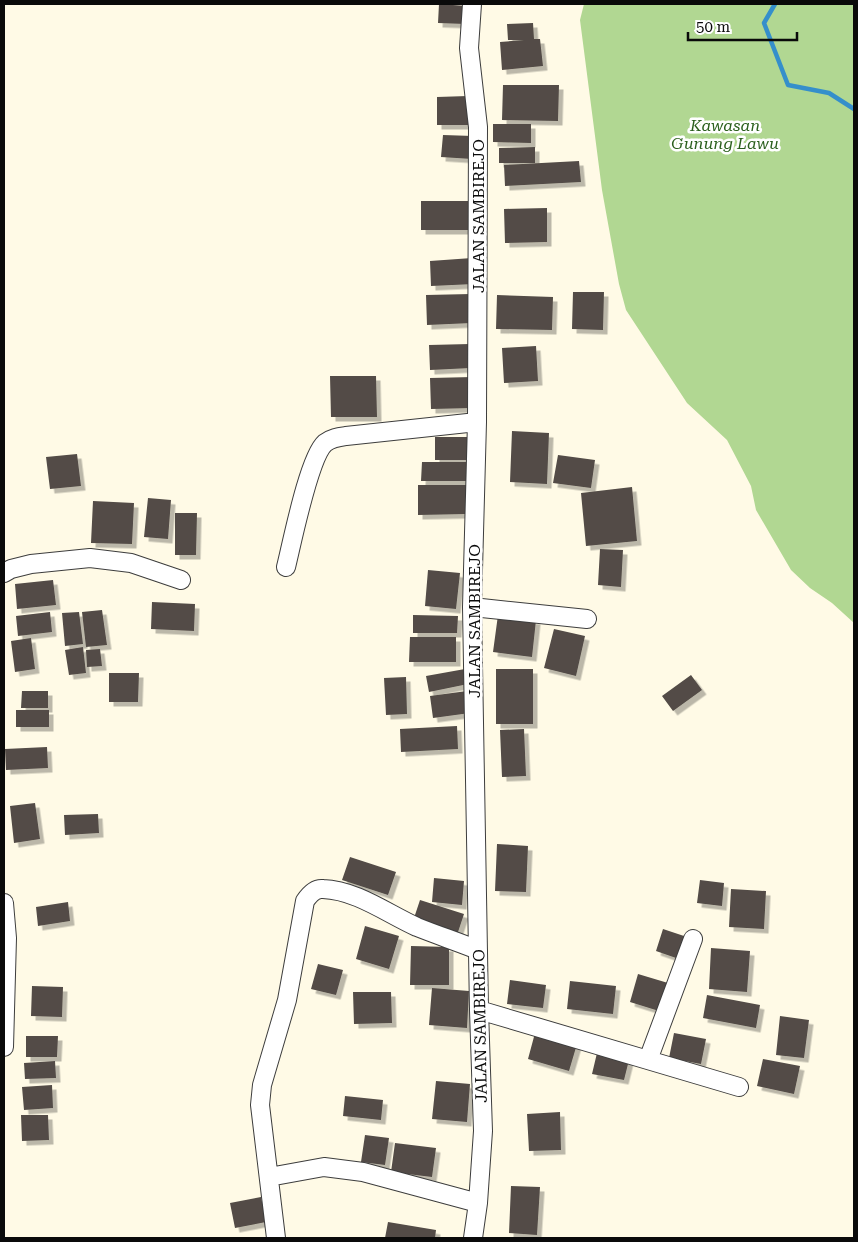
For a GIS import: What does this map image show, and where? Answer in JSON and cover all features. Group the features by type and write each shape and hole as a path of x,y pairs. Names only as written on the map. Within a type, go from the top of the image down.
{"street":[{"name":"JALAN SAMBIREJO","path":"472,4 469,48 478,127 477,422 472,607 483,1131 478,1203 473,1238"},
{"path":"286,567 314,461 325,443 334,438 346,436 477,422"},
{"path":"4,573 11,569 31,564 90,558 132,563 181,580"},
{"path":"472,607 587,619"},
{"path":"276,1238 260,1105 262,1085 287,1000 305,901 310,894 321,888 335,890 365,901 417,927 478,950"},
{"path":"4,903 7,938 4,1047"},
{"path":"648,1060 693,939"},
{"path":"479,1010 739,1087"},
{"path":"269,1177 324,1167 363,1172 478,1203"}],"green space":[{"name":"Kawasan Gunung Lawu","path":"584,4 854,4 854,623 832,603 810,588 791,570 756,510 751,486 727,440 687,403 626,310 619,284 602,190 580,20"}],"building":[{"path":"439,4 467,6 466,24 438,23"},
{"path":"533,23 534,39 540,39 543,66 502,70 500,42 524,40 508,40 507,24"},
{"path":"503,85 559,85 558,121 502,120"},
{"path":"468,96 468,125 437,125 437,97"},
{"path":"493,124 531,124 531,143 493,142"},
{"path":"443,135 473,136 472,159 441,157"},
{"path":"535,147 535,163 499,163 499,148"},
{"path":"579,161 581,182 505,186 504,165"},
{"path":"421,201 472,201 472,230 421,230"},
{"path":"547,208 547,242 505,243 504,209"},
{"path":"472,258 474,284 431,286 430,261"},
{"path":"573,292 604,292 603,330 572,329"},
{"path":"471,294 472,323 427,325 426,295"},
{"path":"497,295 553,297 552,330 496,329"},
{"path":"470,344 471,368 430,370 429,345"},
{"path":"536,346 538,381 504,383 502,348"},
{"path":"330,376 376,376 377,417 331,417"},
{"path":"473,377 473,408 431,409 430,378"},
{"path":"512,431 549,433 547,484 510,482"},
{"path":"435,437 472,437 472,460 435,460"},
{"path":"77,454 81,486 50,489 46,457"},
{"path":"558,455 595,460 591,488 553,483"},
{"path":"422,462 469,462 468,481 421,481"},
{"path":"418,485 467,485 467,514 418,515"},
{"path":"632,487 637,541 586,546 581,493"},
{"path":"148,498 171,500 168,539 144,537"},
{"path":"93,501 134,503 132,544 91,543"},
{"path":"175,513 197,513 196,555 175,555"},
{"path":"600,549 623,550 621,587 598,585"},
{"path":"428,570 460,573 456,609 425,606"},
{"path":"53,580 56,605 17,609 15,584"},
{"path":"152,602 195,604 194,631 151,629"},
{"path":"102,610 107,645 86,647 82,612"},
{"path":"50,612 52,632 18,636 16,616"},
{"path":"79,612 83,644 65,646 62,613"},
{"path":"413,615 458,616 457,633 413,633"},
{"path":"498,615 536,620 532,657 493,652"},
{"path":"554,629 585,636 576,676 544,668"},
{"path":"410,637 456,637 456,662 409,662"},
{"path":"31,638 35,669 15,672 11,641"},
{"path":"83,647 86,673 69,675 65,650"},
{"path":"100,649 102,666 87,667 86,650"},
{"path":"465,669 468,684 429,692 426,676"},
{"path":"496,669 533,669 533,724 496,724"},
{"path":"109,673 139,673 138,702 109,702"},
{"path":"691,675 702,690 673,711 662,696"},
{"path":"406,677 407,714 386,715 384,678"},
{"path":"22,691 48,691 48,708 21,708"},
{"path":"467,691 470,713 433,718 430,696"},
{"path":"16,710 49,710 49,727 16,727"},
{"path":"457,726 458,749 401,752 400,729"},
{"path":"524,729 526,776 502,777 500,730"},
{"path":"47,747 48,768 6,770 5,749"},
{"path":"35,803 40,839 14,843 10,806"},
{"path":"98,814 99,833 65,835 64,815"},
{"path":"497,844 528,846 526,892 495,891"},
{"path":"350,857 396,872 388,895 342,880"},
{"path":"434,878 464,881 462,905 432,902"},
{"path":"700,880 724,883 722,906 697,903"},
{"path":"731,889 766,891 764,929 729,927"},
{"path":"420,900 464,914 457,935 413,921"},
{"path":"68,902 70,921 38,926 36,907"},
{"path":"365,926 399,936 389,969 356,959"},
{"path":"663,929 687,937 679,959 656,951"},
{"path":"411,946 449,947 449,985 410,985"},
{"path":"711,948 750,951 747,992 709,989"},
{"path":"318,964 343,970 336,995 311,989"},
{"path":"638,974 668,983 659,1011 630,1002"},
{"path":"510,980 546,985 543,1008 507,1004"},
{"path":"570,981 616,986 613,1014 567,1009"},
{"path":"32,986 63,987 62,1017 31,1016"},
{"path":"432,988 469,991 467,1028 429,1025"},
{"path":"353,992 391,992 392,1023 354,1024"},
{"path":"707,995 760,1005 756,1028 703,1018"},
{"path":"780,1016 809,1020 804,1058 776,1055"},
{"path":"535,1033 577,1044 569,1071 528,1059"},
{"path":"674,1033 706,1039 701,1064 669,1058"},
{"path":"26,1036 58,1036 57,1057 26,1057"},
{"path":"597,1053 629,1060 624,1080 592,1074"},
{"path":"763,1059 800,1066 794,1094 757,1086"},
{"path":"55,1061 56,1078 25,1079 24,1063"},
{"path":"436,1081 470,1084 467,1122 432,1119"},
{"path":"52,1085 53,1108 24,1110 22,1087"},
{"path":"345,1096 383,1100 381,1120 343,1116"},
{"path":"560,1112 561,1150 529,1151 527,1114"},
{"path":"21,1115 48,1115 49,1140 22,1141"},
{"path":"365,1135 389,1138 385,1165 361,1162"},
{"path":"395,1143 436,1148 432,1177 391,1172"},
{"path":"511,1186 540,1187 537,1235 509,1233"},
{"path":"261,1197 266,1222 235,1228 230,1203"},
{"path":"388,1222 436,1230 435,1238 385,1238"}],"waterway":[{"path":"775,4 764,23 788,85 829,93 854,109"}]}
